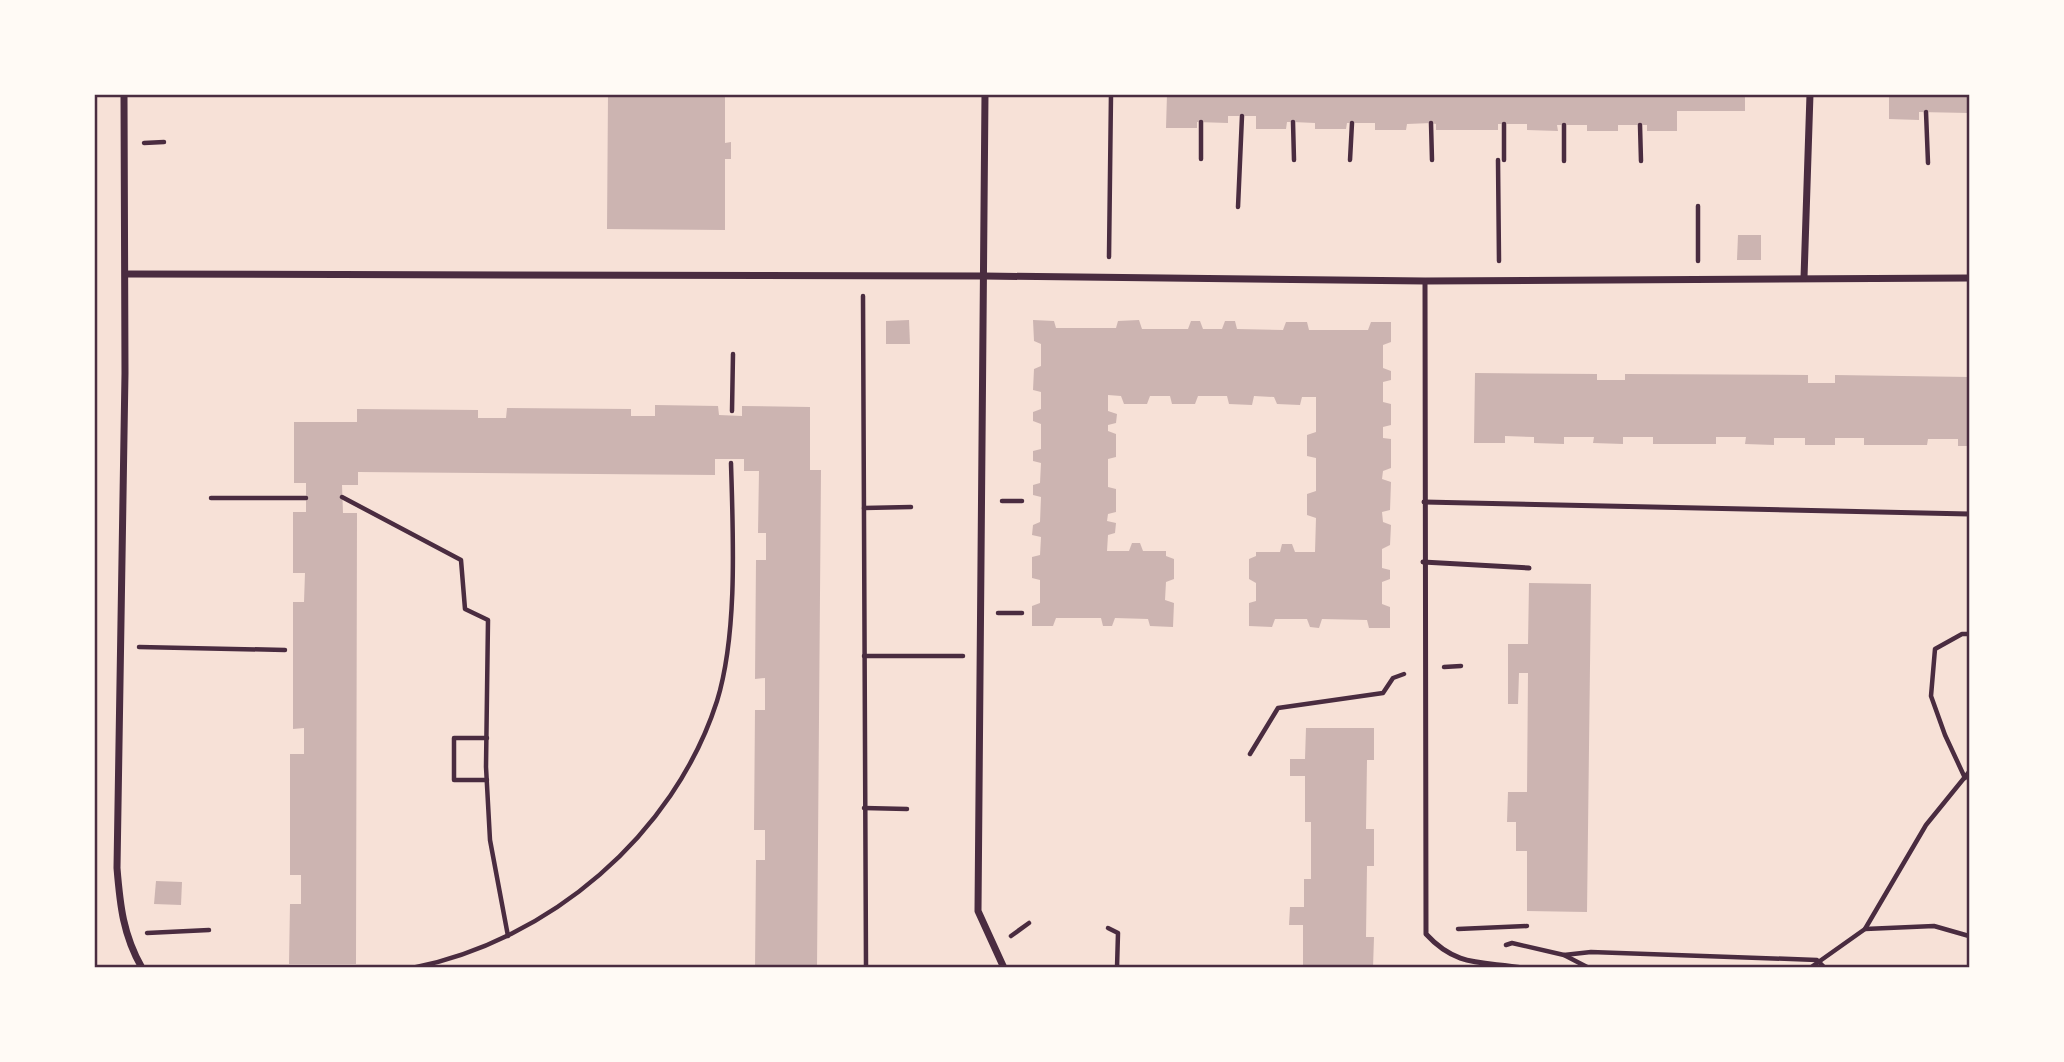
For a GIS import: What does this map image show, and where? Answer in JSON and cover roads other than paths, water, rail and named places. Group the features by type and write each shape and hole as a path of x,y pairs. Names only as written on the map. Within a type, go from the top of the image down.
{"street":[{"path":"124,94 126,274 118,646 117,868 120,914 128,945 142,968"},
{"path":"985,94 978,656 978,911 1004,968"},
{"path":"1804,278 1810,94"},
{"path":"126,274 984,276 1425,281 1969,278"}],"lane":[{"path":"1425,281 1423,562 1426,934 1439,948 1457,958 1482,965 1523,968"},
{"path":"1424,502 1969,514"},
{"path":"1423,562 1529,568"}]}
